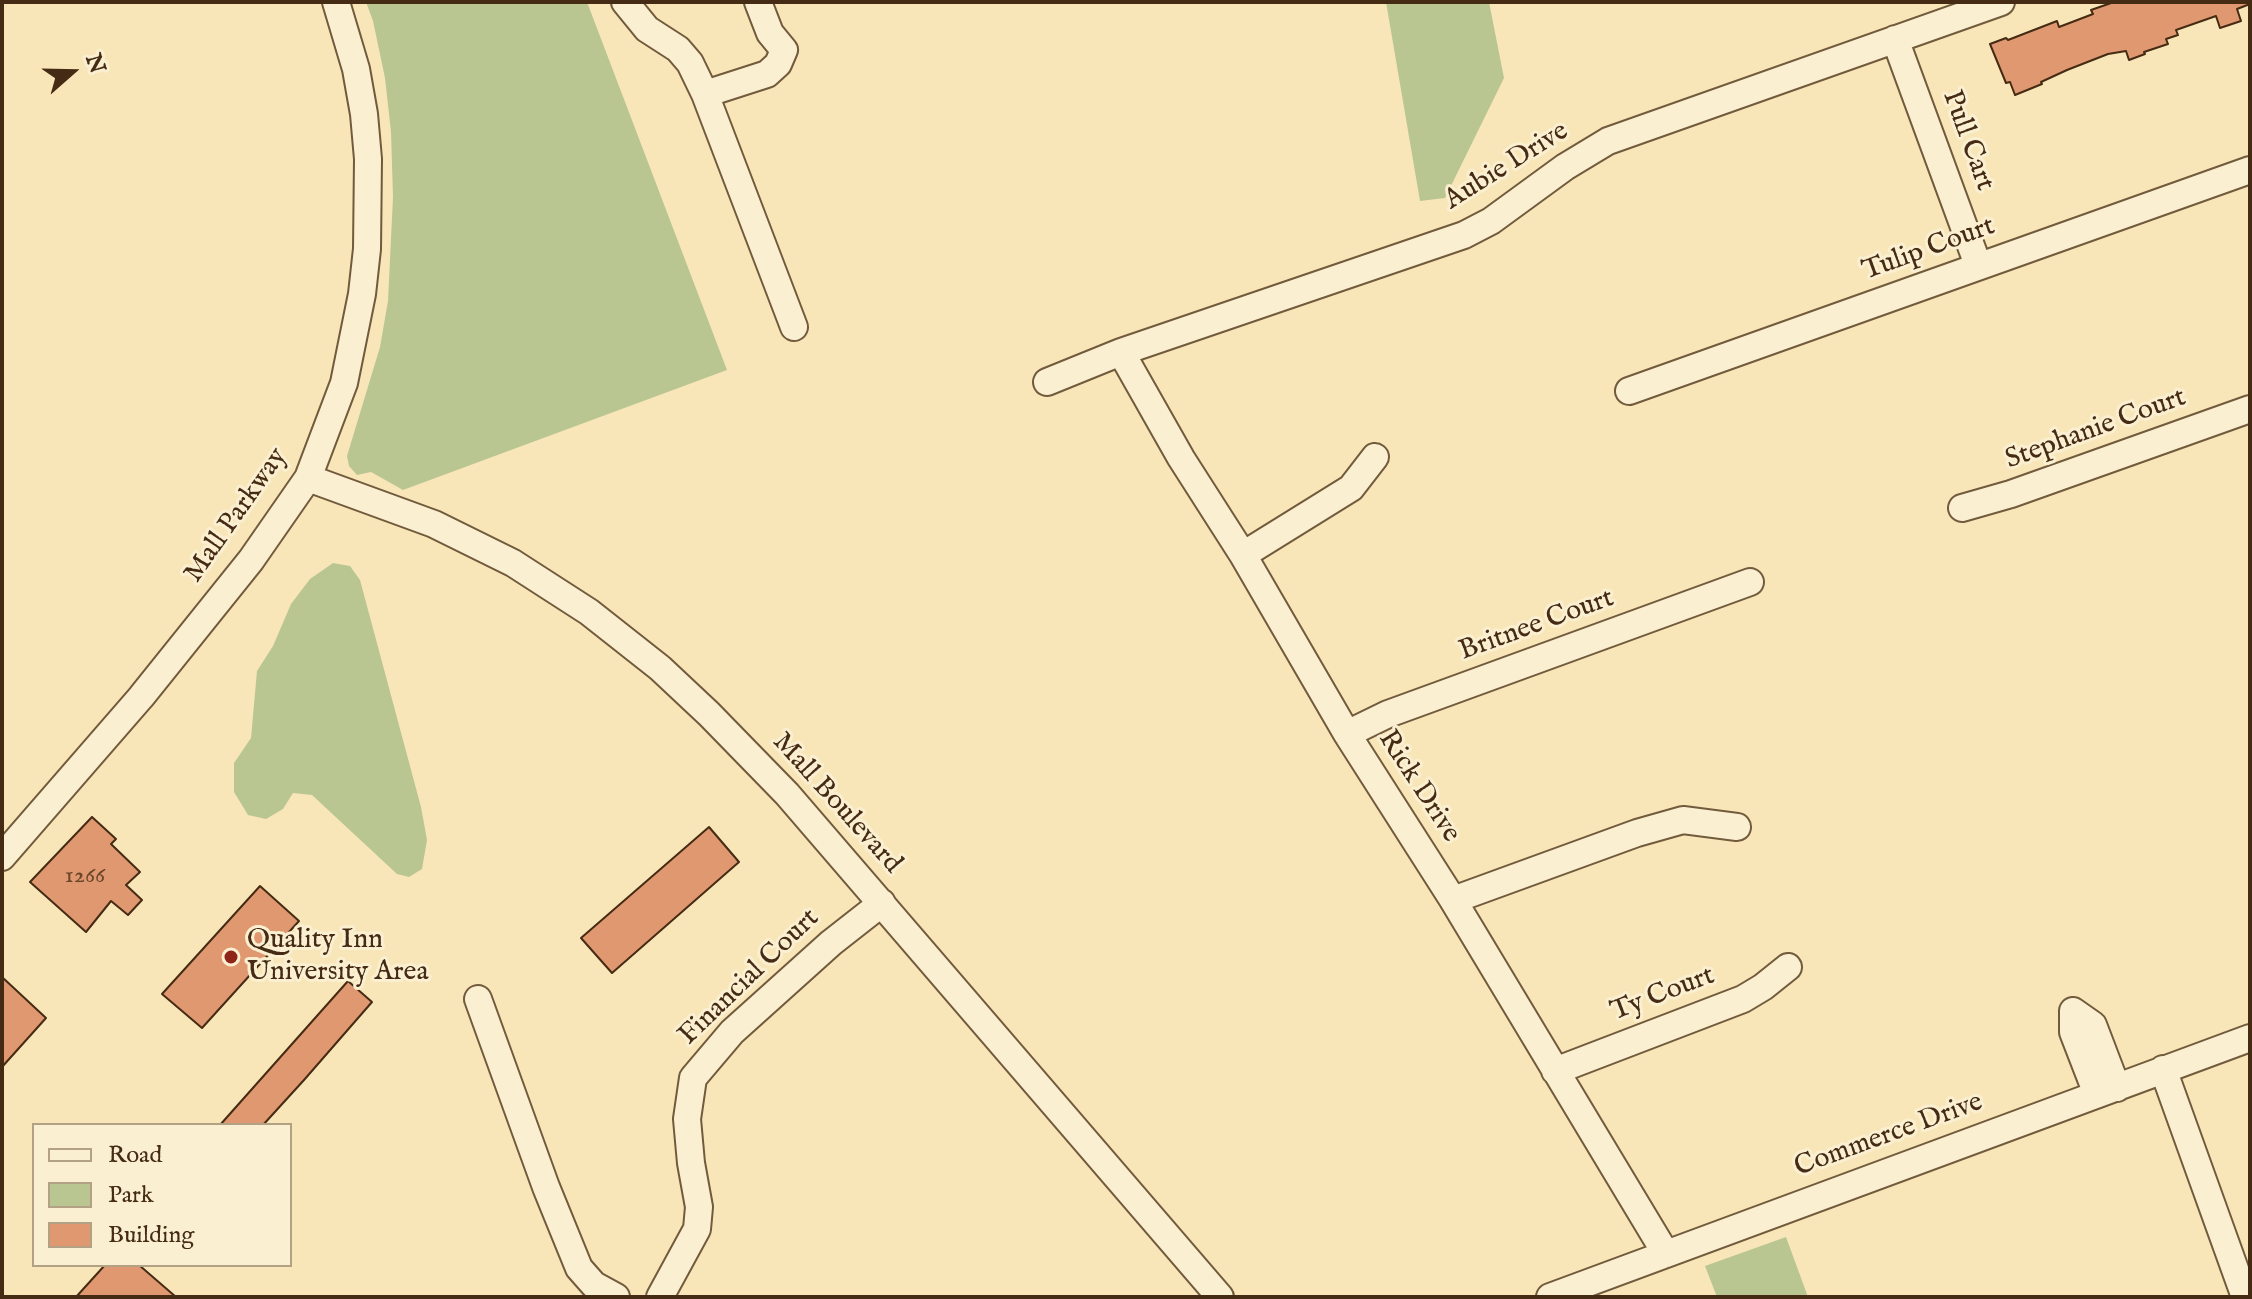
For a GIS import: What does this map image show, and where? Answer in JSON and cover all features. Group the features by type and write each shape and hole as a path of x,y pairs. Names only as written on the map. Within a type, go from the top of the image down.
{"street":[{"name":"Mall Parkway","path":"2,857 141,697 251,560 308,478 344,383 362,294 367,249 368,159 364,114 356,69 336,2"},
{"path":"625,2 647,29 678,49 690,63 705,94 794,327"},
{"path":"705,94 767,74 778,64 784,50 770,33 758,2"},
{"name":"Aubie Drive","path":"1047,382 1121,352 1464,235 1491,221 1565,167 1608,141 2001,2"},
{"name":"Pull Cart","path":"1895,39 1978,265"},
{"name":"Tulip Court","path":"1629,391 2250,170"},
{"name":"Rick Drive","path":"1121,352 1347,734 1453,900 1666,1254"},
{"name":"Stephanie Court","path":"1962,508 2011,494 2250,409"},
{"path":"1243,555 1351,488 1375,457"},
{"name":"Mall Boulevard","path":"308,478 434,524 513,563 589,612 660,668 787,794 956,994 1220,1297"},
{"name":"Britnee Court","path":"1347,734 1388,714 1750,582"},
{"path":"1453,900 1637,833 1683,820 1737,827"},
{"name":"Financial Court","path":"660,1297 697,1229 699,1207 687,1119 693,1078 732,1032 831,943 882,903"},
{"name":"Ty Court","path":"1555,1071 1743,999 1788,967"},
{"path":"478,999 546,1187 579,1268 594,1285 616,1297"},
{"name":"Commerce Drive","path":"1550,1297 2250,1038"},
{"path":"2163,1069 2245,1297"}],"green space":[{"path":"366,2 587,2 727,370 403,490 371,472 357,475 349,466 347,456 380,347 388,301 393,197 385,78"},
{"path":"1386,2 1489,2 1504,78 1445,198 1420,201"},
{"path":"333,563 350,566 360,580 421,807 427,840 422,869 409,877 397,874 312,795 293,793 283,809 266,819 248,815 234,792 234,763 251,738 257,671 273,646 291,604 310,579"},
{"path":"1786,1237 1808,1297 1717,1297 1705,1266"}],"building":[{"path":"2114,2 2250,4 2237,9 2241,21 2220,28 2216,16 2176,30 2178,35 2166,39 2168,44 2145,54 2129,60 2126,51 2108,54 2015,95 2010,82 2006,83 1990,44 2057,21 2059,27"},
{"path":"92,817 116,839 111,844 140,872 126,885 142,900 128,915 111,901 86,932 30,882"},
{"path":"709,827 739,862 612,973 581,938"},
{"name":"Quality Inn University Area","path":"260,886 299,921 202,1028 162,994"},
{"path":"2,977 46,1018 2,1067"},
{"path":"348,981 372,1002 265,1123 222,1123"},
{"path":"103,1267 141,1267 176,1297 76,1297"}],"place":[{"name":"Quality Inn University Area","path":"231,957"}]}
